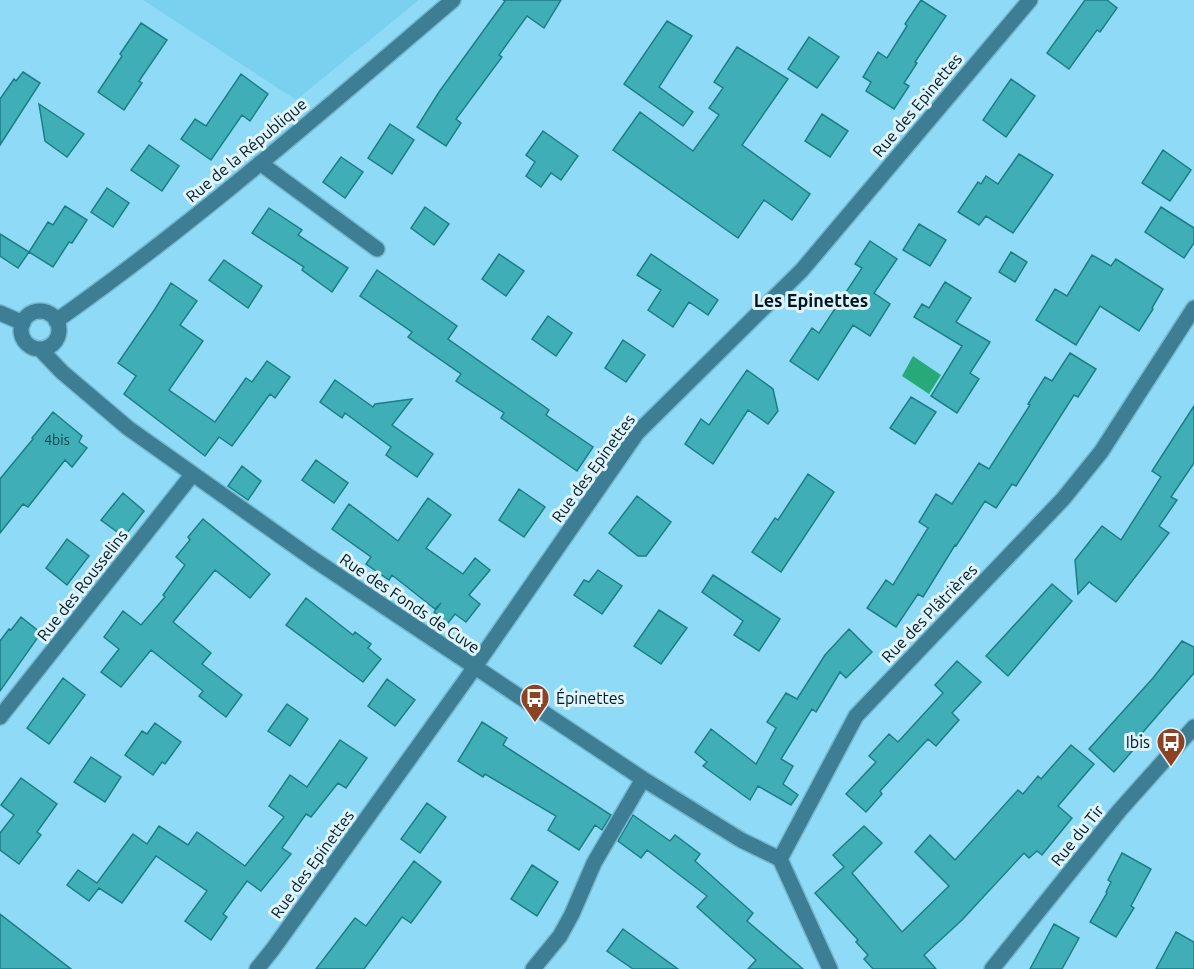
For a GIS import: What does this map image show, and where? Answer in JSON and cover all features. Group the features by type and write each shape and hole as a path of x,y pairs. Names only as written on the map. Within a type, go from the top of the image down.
{"street":[{"name":"Rue de la République","path":"56,321 117,278 260,163 453,0"},
{"name":"Rue des Epinettes","path":"257,969 474,668 636,433 802,270 1030,0"},
{"path":"260,163 377,249"},
{"name":"Rue des Plâtrières","path":"780,859 856,716 1063,499 1101,452 1194,308"},
{"path":"36,312 48,313 56,321 59,327 56,340 46,348 34,348 24,341 23,323 26,318 36,312"},
{"path":"0,313 23,323"},
{"name":"Rue des Fonds de Cuve","path":"40,349 62,372 128,428 192,475 474,668 643,779 741,840 780,859"},
{"name":"Rue des Rousselins","path":"0,717 192,475"},
{"name":"Rue du Tir","path":"992,969 1119,811 1194,727"},
{"path":"533,969 560,936 594,862 643,779"},
{"path":"780,859 830,969"}],"shaded area":[{"path":"143,0 419,0 296,100"},
{"path":"913,356 941,375 929,394 902,376"}],"building":[{"path":"503,0 561,0 544,28 527,16 499,55 502,57 456,119 461,123 446,146 417,127 439,92 505,1"},
{"path":"921,0 946,16 915,62 917,63 904,83 909,86 894,109 866,91 871,82 863,77 878,52 887,58"},
{"path":"1085,0 1107,0 1117,8 1100,32 1097,30 1069,69 1047,53"},
{"path":"667,21 692,36 659,87 693,112 683,126 624,84"},
{"path":"141,23 167,40 139,81 142,83 124,110 98,92"},
{"path":"809,37 839,57 817,88 788,69"},
{"path":"737,47 788,79 742,145 810,194 792,220 764,200 738,238 613,150 640,112 693,151 719,115 709,108 723,88 714,82"},
{"path":"23,72 40,83 0,145 0,99 14,79 16,81"},
{"path":"241,74 268,94 250,121 242,115 211,160 181,139 195,119 206,126"},
{"path":"1011,79 1035,96 1006,137 983,120"},
{"path":"39,104 84,134 67,157 45,141"},
{"path":"822,114 848,131 830,157 805,141"},
{"path":"390,124 414,140 392,174 368,158"},
{"path":"543,131 578,156 561,180 551,173 541,187 526,176 535,162 526,155"},
{"path":"149,145 179,166 162,191 131,170"},
{"path":"1163,150 1191,170 1170,201 1142,183"},
{"path":"1019,154 1053,175 1013,233 986,216 979,225 958,212 978,182 981,184 986,176 998,184"},
{"path":"341,157 363,172 345,198 323,182"},
{"path":"107,188 129,203 113,227 91,212"},
{"path":"65,206 87,220 53,267 29,252 48,222 53,225"},
{"path":"425,207 449,224 434,245 411,228"},
{"path":"1161,207 1194,228 1194,243 1184,258 1145,232"},
{"path":"269,208 302,230 298,235 348,268 332,292 302,270 304,267 252,233"},
{"path":"919,224 946,240 930,266 903,250"},
{"path":"0,234 29,252 18,268 0,256"},
{"path":"870,241 897,259 874,293 890,304 870,336 853,325 818,380 790,361 812,328 819,333 862,268 855,264"},
{"path":"1011,252 1027,262 1015,282 999,272"},
{"path":"499,254 524,271 506,296 482,279"},
{"path":"651,254 718,300 708,315 689,302 673,327 648,310 661,290 637,275"},
{"path":"1092,255 1111,266 1116,259 1163,289 1139,331 1100,306 1076,345 1036,320 1055,289 1067,296"},
{"path":"224,260 262,286 248,308 209,280"},
{"path":"377,270 457,326 448,339 549,410 546,415 593,447 577,471 501,418 504,413 456,381 461,374 408,337 412,332 360,296"},
{"path":"945,282 971,298 956,322 990,342 970,373 979,379 957,413 931,396 962,346 914,317 922,304 929,308"},
{"path":"171,283 197,301 180,325 203,341 169,390 215,422 246,378 252,382 267,361 290,377 275,398 270,394 232,446 219,437 205,456 124,394 136,376 118,363"},
{"path":"548,316 572,333 556,356 532,339"},
{"path":"623,340 645,355 626,382 605,368"},
{"path":"1070,353 1096,369 1078,397 1074,395 1016,486 1012,484 996,508 985,501 923,597 918,594 896,627 867,608 886,580 893,585 928,528 919,522 936,494 952,504 979,463 989,469 1045,377 1052,381"},
{"path":"747,370 773,389 778,411 768,424 748,410 713,464 685,444 701,419 709,425"},
{"path":"335,380 373,407 375,404 412,399 392,425 433,454 417,477 386,455 391,447 345,413 342,418 320,402"},
{"path":"911,397 936,412 915,444 890,428"},
{"path":"1194,406 1194,463 1171,497 1177,500 1159,526 1169,533 1116,602 1089,582 1078,594 1075,560 1102,526 1121,540 1161,477 1152,471"},
{"path":"53,412 82,436 79,442 87,448 72,467 65,460 28,507 23,504 0,533 0,479"},
{"path":"316,460 348,483 334,503 302,480"},
{"path":"242,466 261,481 248,500 228,486"},
{"path":"808,474 834,492 781,572 752,552 775,518 778,520"},
{"path":"519,489 545,507 524,537 499,520"},
{"path":"123,493 144,511 124,537 101,520"},
{"path":"637,496 671,522 646,556 638,556 609,533"},
{"path":"428,498 451,515 426,548 463,574 475,558 490,570 469,595 480,604 466,622 455,614 448,623 434,612 441,603 435,609 392,575 389,580 366,564 371,557 332,529 349,504 398,541"},
{"path":"203,519 270,574 250,598 215,570 173,622 211,653 202,664 242,695 226,717 199,696 203,691 151,650 121,687 101,672 119,649 104,637 123,611 141,625 165,597 163,595 185,565 176,557 190,540 188,537"},
{"path":"67,539 89,556 67,585 46,568"},
{"path":"598,570 622,586 602,614 574,595 584,580 589,582"},
{"path":"713,575 780,619 759,651 734,635 743,621 702,592"},
{"path":"1052,584 1072,601 1008,676 986,656"},
{"path":"306,598 353,635 355,632 371,644 368,648 381,659 363,682 286,625"},
{"path":"659,610 687,628 661,664 634,646"},
{"path":"21,617 41,633 0,691 0,641"},
{"path":"849,629 872,652 846,678 840,672 816,712 812,709 781,759 793,766 783,784 798,795 791,805 758,786 750,800 703,766 707,762 695,752 711,729 756,764 776,728 767,722 786,693 797,699 825,655"},
{"path":"1182,641 1194,647 1194,673 1137,739 1140,742 1114,772 1089,749 1153,678"},
{"path":"957,661 981,682 952,713 959,720 936,746 928,739 880,791 882,794 866,812 846,794 876,762 869,756 889,734 898,742 943,693 935,685"},
{"path":"63,678 85,695 49,744 27,728"},
{"path":"387,679 415,700 395,726 368,706"},
{"path":"287,704 308,719 290,746 268,731"},
{"path":"482,722 507,738 503,745 611,815 602,830 595,825 579,850 548,830 556,816 485,774 483,777 458,761"},
{"path":"155,723 181,742 165,764 162,762 153,775 125,755 142,731 147,734"},
{"path":"340,740 367,758 346,788 338,783 311,817 306,814 282,848 291,854 261,891 247,881 223,914 227,917 211,940 185,921 207,891 156,856 122,903 99,888 89,901 67,885 78,870 97,883 133,834 147,844 159,826 188,845 197,832 245,866 284,817 269,806 290,775 307,787"},
{"path":"1071,745 1094,764 1058,806 1072,818 1042,855 1037,851 1029,858 1024,853 962,920 924,955 936,969 873,969 864,959 868,955 856,942 858,940 815,893 844,867 833,855 864,826 882,843 852,873 902,932 949,886 915,852 930,835 955,860 1018,790 1023,794 1038,776 1041,779"},
{"path":"91,757 121,777 105,802 74,782"},
{"path":"21,778 57,804 37,832 41,835 19,864 0,850 0,833 14,815 1,805"},
{"path":"427,803 446,817 420,853 401,839"},
{"path":"633,815 670,841 675,835 700,854 695,861 753,913 747,921 803,969 748,969 756,960 697,907 707,896 647,850 641,858 618,841"},
{"path":"1122,853 1151,869 1131,906 1134,908 1116,937 1090,922 1107,893 1111,882 1108,880"},
{"path":"414,861 441,882 411,923 402,917 364,969 316,969 355,918 366,926"},
{"path":"532,865 558,882 537,916 511,899"},
{"path":"0,914 71,969 0,969"},
{"path":"1054,924 1079,938 1062,969 1030,969"},
{"path":"623,929 678,969 633,969 607,951"},
{"path":"1176,932 1194,942 1194,969 1156,969"}],"place":[{"name":"Épinettes","path":"535,724"},
{"name":"Ibis","path":"1171,768"}],"district":[{"name":"Les Epinettes","path":"811,301"}]}
